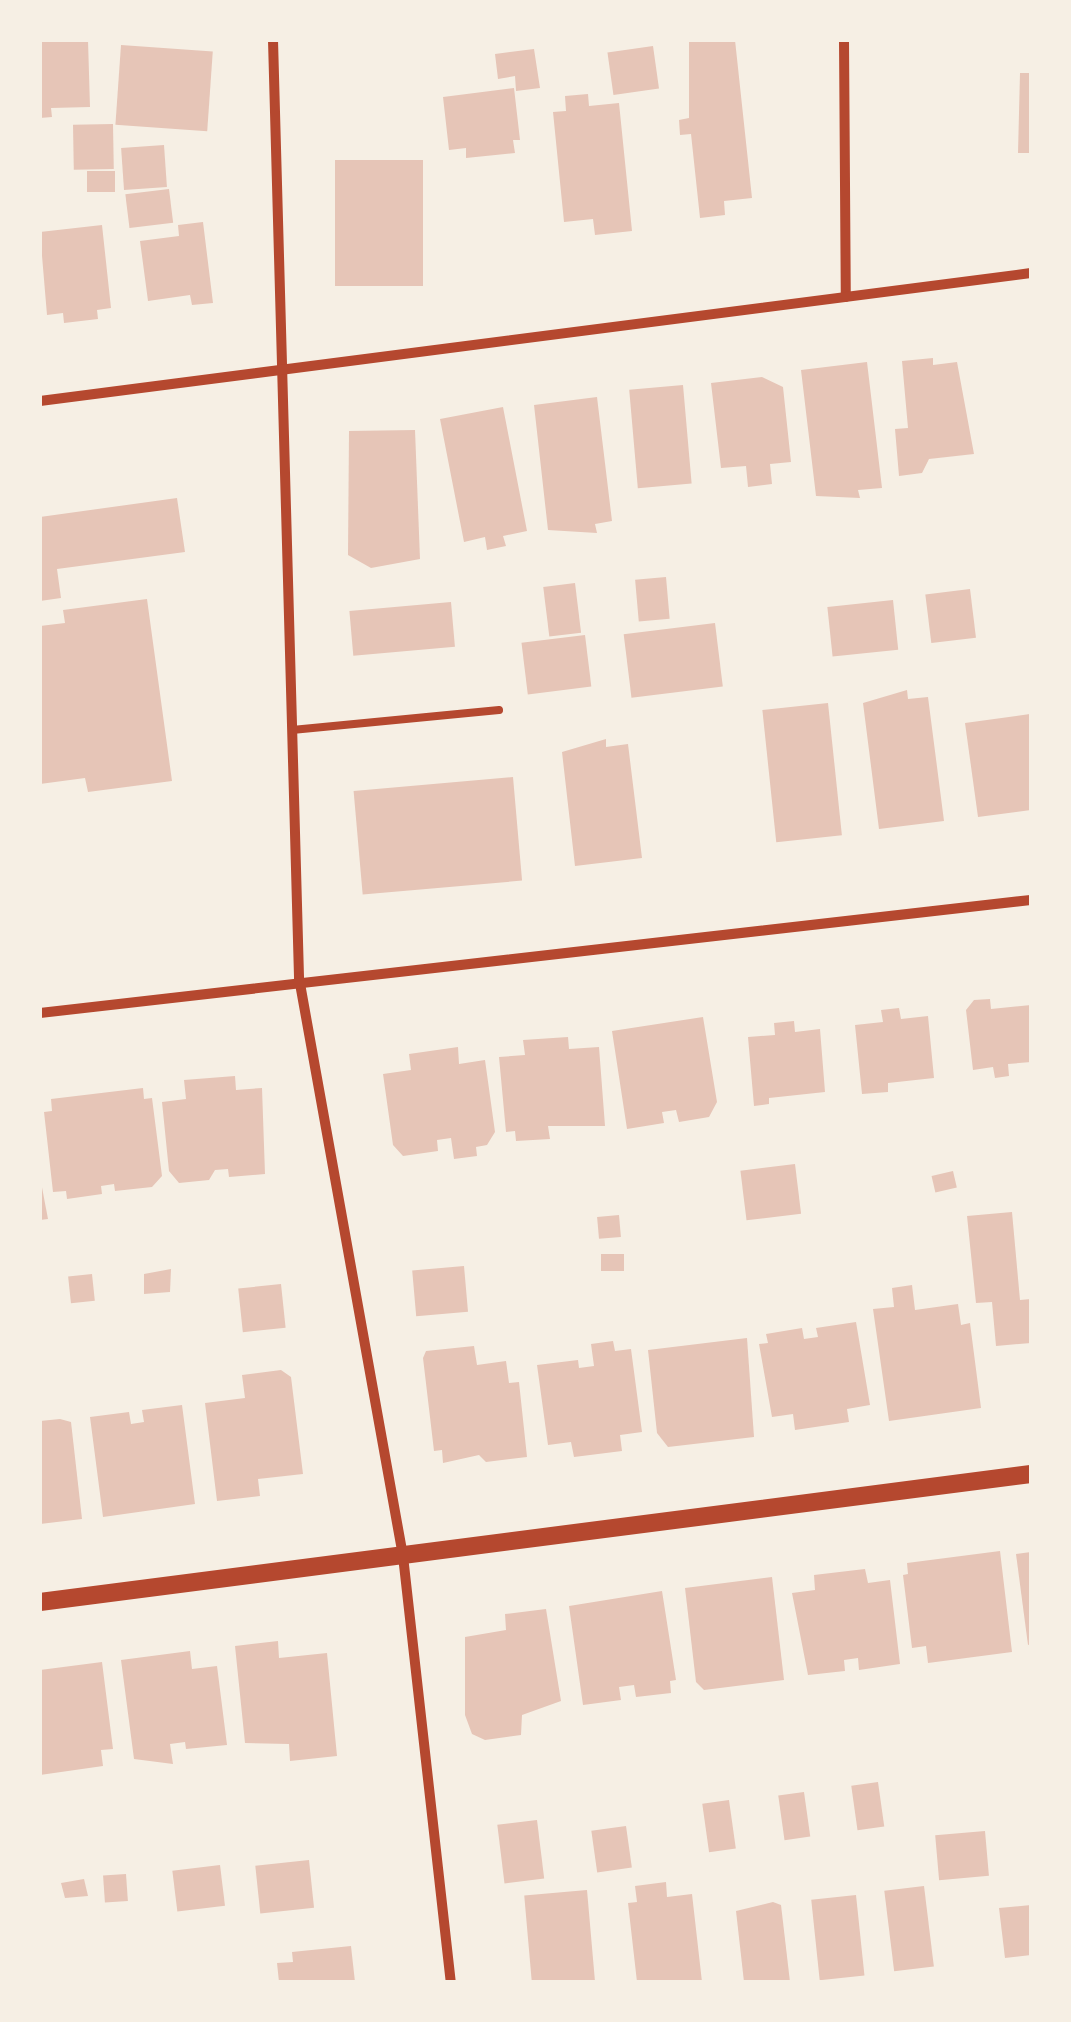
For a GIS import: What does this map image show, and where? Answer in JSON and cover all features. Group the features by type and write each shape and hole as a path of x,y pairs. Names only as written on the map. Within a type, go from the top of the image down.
{"street":[{"path":"274,40 299,978 404,1556 450,1982"},
{"path":"844,40 846,297"},
{"path":"40,401 1031,273"},
{"path":"40,1013 299,978 1031,900"},
{"path":"40,1602 1031,1474"}],"lane":[{"path":"292,730 499,710"}],"building":[{"path":"88,40 90,107 51,108 52,117 40,118 40,42"},
{"path":"735,40 752,198 724,201 725,215 700,218 691,134 680,135 679,120 689,118 689,42"},
{"path":"121,45 213,51 207,131 115,125"},
{"path":"653,46 659,89 613,95 607,52"},
{"path":"534,49 540,88 516,91 515,76 498,79 495,54"},
{"path":"1020,73 1031,73 1031,153 1018,153"},
{"path":"514,88 520,140 513,140 515,153 466,158 466,148 449,150 443,97"},
{"path":"588,94 589,106 619,103 632,231 595,235 593,219 564,222 553,112 566,111 565,96"},
{"path":"113,124 114,169 74,170 73,125"},
{"path":"164,145 167,187 124,190 121,148"},
{"path":"335,160 423,160 423,286 335,286"},
{"path":"87,171 115,171 115,192 87,192"},
{"path":"169,189 173,223 129,228 125,194"},
{"path":"203,222 213,303 192,305 190,295 148,301 140,241 179,236 178,225"},
{"path":"102,225 111,308 97,310 98,319 64,323 63,313 47,315 40,232"},
{"path":"933,358 933,365 957,362 974,454 929,459 922,473 899,476 895,429 908,428 902,361"},
{"path":"867,362 882,488 858,490 860,498 816,496 801,370"},
{"path":"762,377 783,387 791,462 770,464 772,484 748,487 746,466 721,468 711,383"},
{"path":"683,385 692,484 638,488 629,390"},
{"path":"597,397 612,521 595,524 597,533 548,530 534,405"},
{"path":"503,407 527,531 503,536 506,546 487,550 485,537 464,542 440,419"},
{"path":"415,430 420,559 371,568 348,555 349,431"},
{"path":"177,498 185,552 57,569 61,598 40,601 40,517"},
{"path":"666,577 670,619 639,622 635,580"},
{"path":"575,583 581,633 549,637 543,587"},
{"path":"970,589 976,638 931,643 925,594"},
{"path":"147,599 172,781 88,792 85,778 40,784 40,626 65,623 63,610"},
{"path":"893,600 898,650 833,657 827,607"},
{"path":"451,602 455,647 353,656 349,611"},
{"path":"715,623 723,687 631,698 624,634"},
{"path":"585,635 591,687 528,694 521,643"},
{"path":"907,690 908,699 928,697 944,821 879,829 863,703"},
{"path":"828,703 842,835 776,842 762,710"},
{"path":"1030,714 1031,810 978,817 965,723"},
{"path":"606,739 606,747 628,744 642,858 575,866 562,752"},
{"path":"513,777 522,881 363,895 354,791"},
{"path":"990,999 991,1009 1031,1005 1031,1062 1008,1064 1009,1076 995,1078 993,1067 973,1070 966,1010 974,1000"},
{"path":"899,1008 901,1019 928,1016 934,1078 888,1083 888,1092 862,1094 855,1025 883,1022 881,1010"},
{"path":"703,1017 717,1102 709,1117 679,1122 676,1110 662,1112 664,1123 627,1129 612,1031"},
{"path":"794,1021 795,1032 820,1029 825,1092 769,1098 769,1104 754,1106 748,1037 775,1035 774,1023"},
{"path":"568,1037 569,1049 599,1047 605,1126 548,1126 550,1139 516,1141 515,1131 506,1132 499,1057 525,1055 523,1040"},
{"path":"458,1047 459,1064 485,1060 495,1132 487,1145 476,1147 477,1156 454,1159 451,1138 437,1140 438,1151 403,1156 393,1145 383,1074 411,1070 409,1054"},
{"path":"235,1076 236,1090 262,1088 265,1174 229,1177 228,1169 215,1170 209,1180 179,1183 169,1171 162,1102 186,1099 184,1080"},
{"path":"143,1088 144,1099 152,1098 162,1176 152,1187 115,1191 114,1184 101,1186 102,1194 67,1199 66,1191 53,1192 44,1112 52,1111 51,1099"},
{"path":"795,1164 801,1214 747,1220 740,1171"},
{"path":"953,1171 957,1188 935,1193 932,1176"},
{"path":"40,1177 48,1219 40,1220"},
{"path":"1012,1212 1020,1300 1031,1299 1031,1343 996,1346 992,1302 976,1303 967,1216"},
{"path":"619,1215 621,1237 599,1239 597,1217"},
{"path":"601,1254 624,1254 624,1271 601,1271"},
{"path":"464,1266 468,1312 416,1316 412,1271"},
{"path":"171,1269 170,1292 144,1294 144,1274"},
{"path":"92,1274 95,1301 71,1303 68,1277"},
{"path":"281,1284 286,1328 243,1332 238,1288"},
{"path":"912,1285 915,1310 958,1304 961,1325 970,1323 981,1408 889,1421 873,1309 894,1307 892,1288"},
{"path":"856,1322 870,1405 847,1409 849,1422 795,1430 793,1414 772,1417 759,1344 768,1343 766,1334 802,1328 804,1339 818,1337 816,1328"},
{"path":"747,1338 754,1437 668,1447 657,1433 648,1350"},
{"path":"613,1341 615,1351 631,1349 642,1432 620,1435 622,1451 574,1457 571,1442 548,1445 537,1365 578,1360 579,1368 594,1366 591,1344"},
{"path":"474,1346 477,1365 506,1361 509,1383 519,1382 527,1457 486,1462 479,1455 443,1463 442,1450 434,1451 423,1358 426,1351"},
{"path":"281,1370 291,1377 303,1474 258,1479 260,1496 217,1501 205,1403 245,1398 242,1375"},
{"path":"182,1405 195,1504 103,1517 90,1417 129,1412 131,1424 144,1422 142,1410"},
{"path":"40,1421 71,1422 82,1519 40,1524"},
{"path":"1000,1551 1012,1652 928,1663 926,1646 912,1648 903,1575 908,1574 907,1563"},
{"path":"1031,1552 1031,1644 1028,1645 1016,1554"},
{"path":"865,1569 868,1583 890,1580 900,1664 859,1670 858,1658 844,1660 845,1671 808,1675 792,1593 815,1590 814,1575"},
{"path":"772,1577 784,1680 704,1690 696,1682 685,1588"},
{"path":"662,1591 676,1680 670,1681 671,1693 636,1697 634,1685 619,1687 621,1700 583,1705 569,1606"},
{"path":"546,1609 561,1701 522,1715 521,1735 485,1740 472,1734 465,1715 465,1637 506,1630 505,1614"},
{"path":"278,1641 279,1658 327,1653 337,1756 290,1761 289,1744 245,1743 235,1646"},
{"path":"190,1651 192,1669 217,1666 227,1745 186,1749 185,1742 170,1744 173,1764 134,1759 121,1660"},
{"path":"102,1662 113,1749 101,1750 103,1766 40,1775 40,1670"},
{"path":"878,1782 884,1827 858,1830 851,1786"},
{"path":"804,1792 810,1837 785,1840 778,1796"},
{"path":"729,1800 736,1849 709,1852 702,1804"},
{"path":"537,1820 544,1879 504,1883 497,1825"},
{"path":"626,1826 632,1868 597,1872 591,1831"},
{"path":"985,1831 989,1876 939,1880 935,1835"},
{"path":"309,1860 314,1908 260,1913 255,1866"},
{"path":"220,1865 225,1906 177,1912 172,1871"},
{"path":"126,1874 128,1901 105,1903 103,1876"},
{"path":"84,1879 88,1896 65,1898 61,1883"},
{"path":"666,1882 667,1897 692,1894 702,1982 637,1982 628,1903 637,1902 635,1886"},
{"path":"924,1886 934,1966 894,1971 884,1891"},
{"path":"587,1890 595,1982 532,1982 524,1895"},
{"path":"856,1895 864,1976 820,1980 811,1900"},
{"path":"773,1902 781,1905 790,1982 744,1982 736,1911"},
{"path":"1031,1905 1031,1955 1005,1958 999,1908"},
{"path":"351,1946 355,1982 279,1982 277,1963 293,1962 292,1952"}]}
